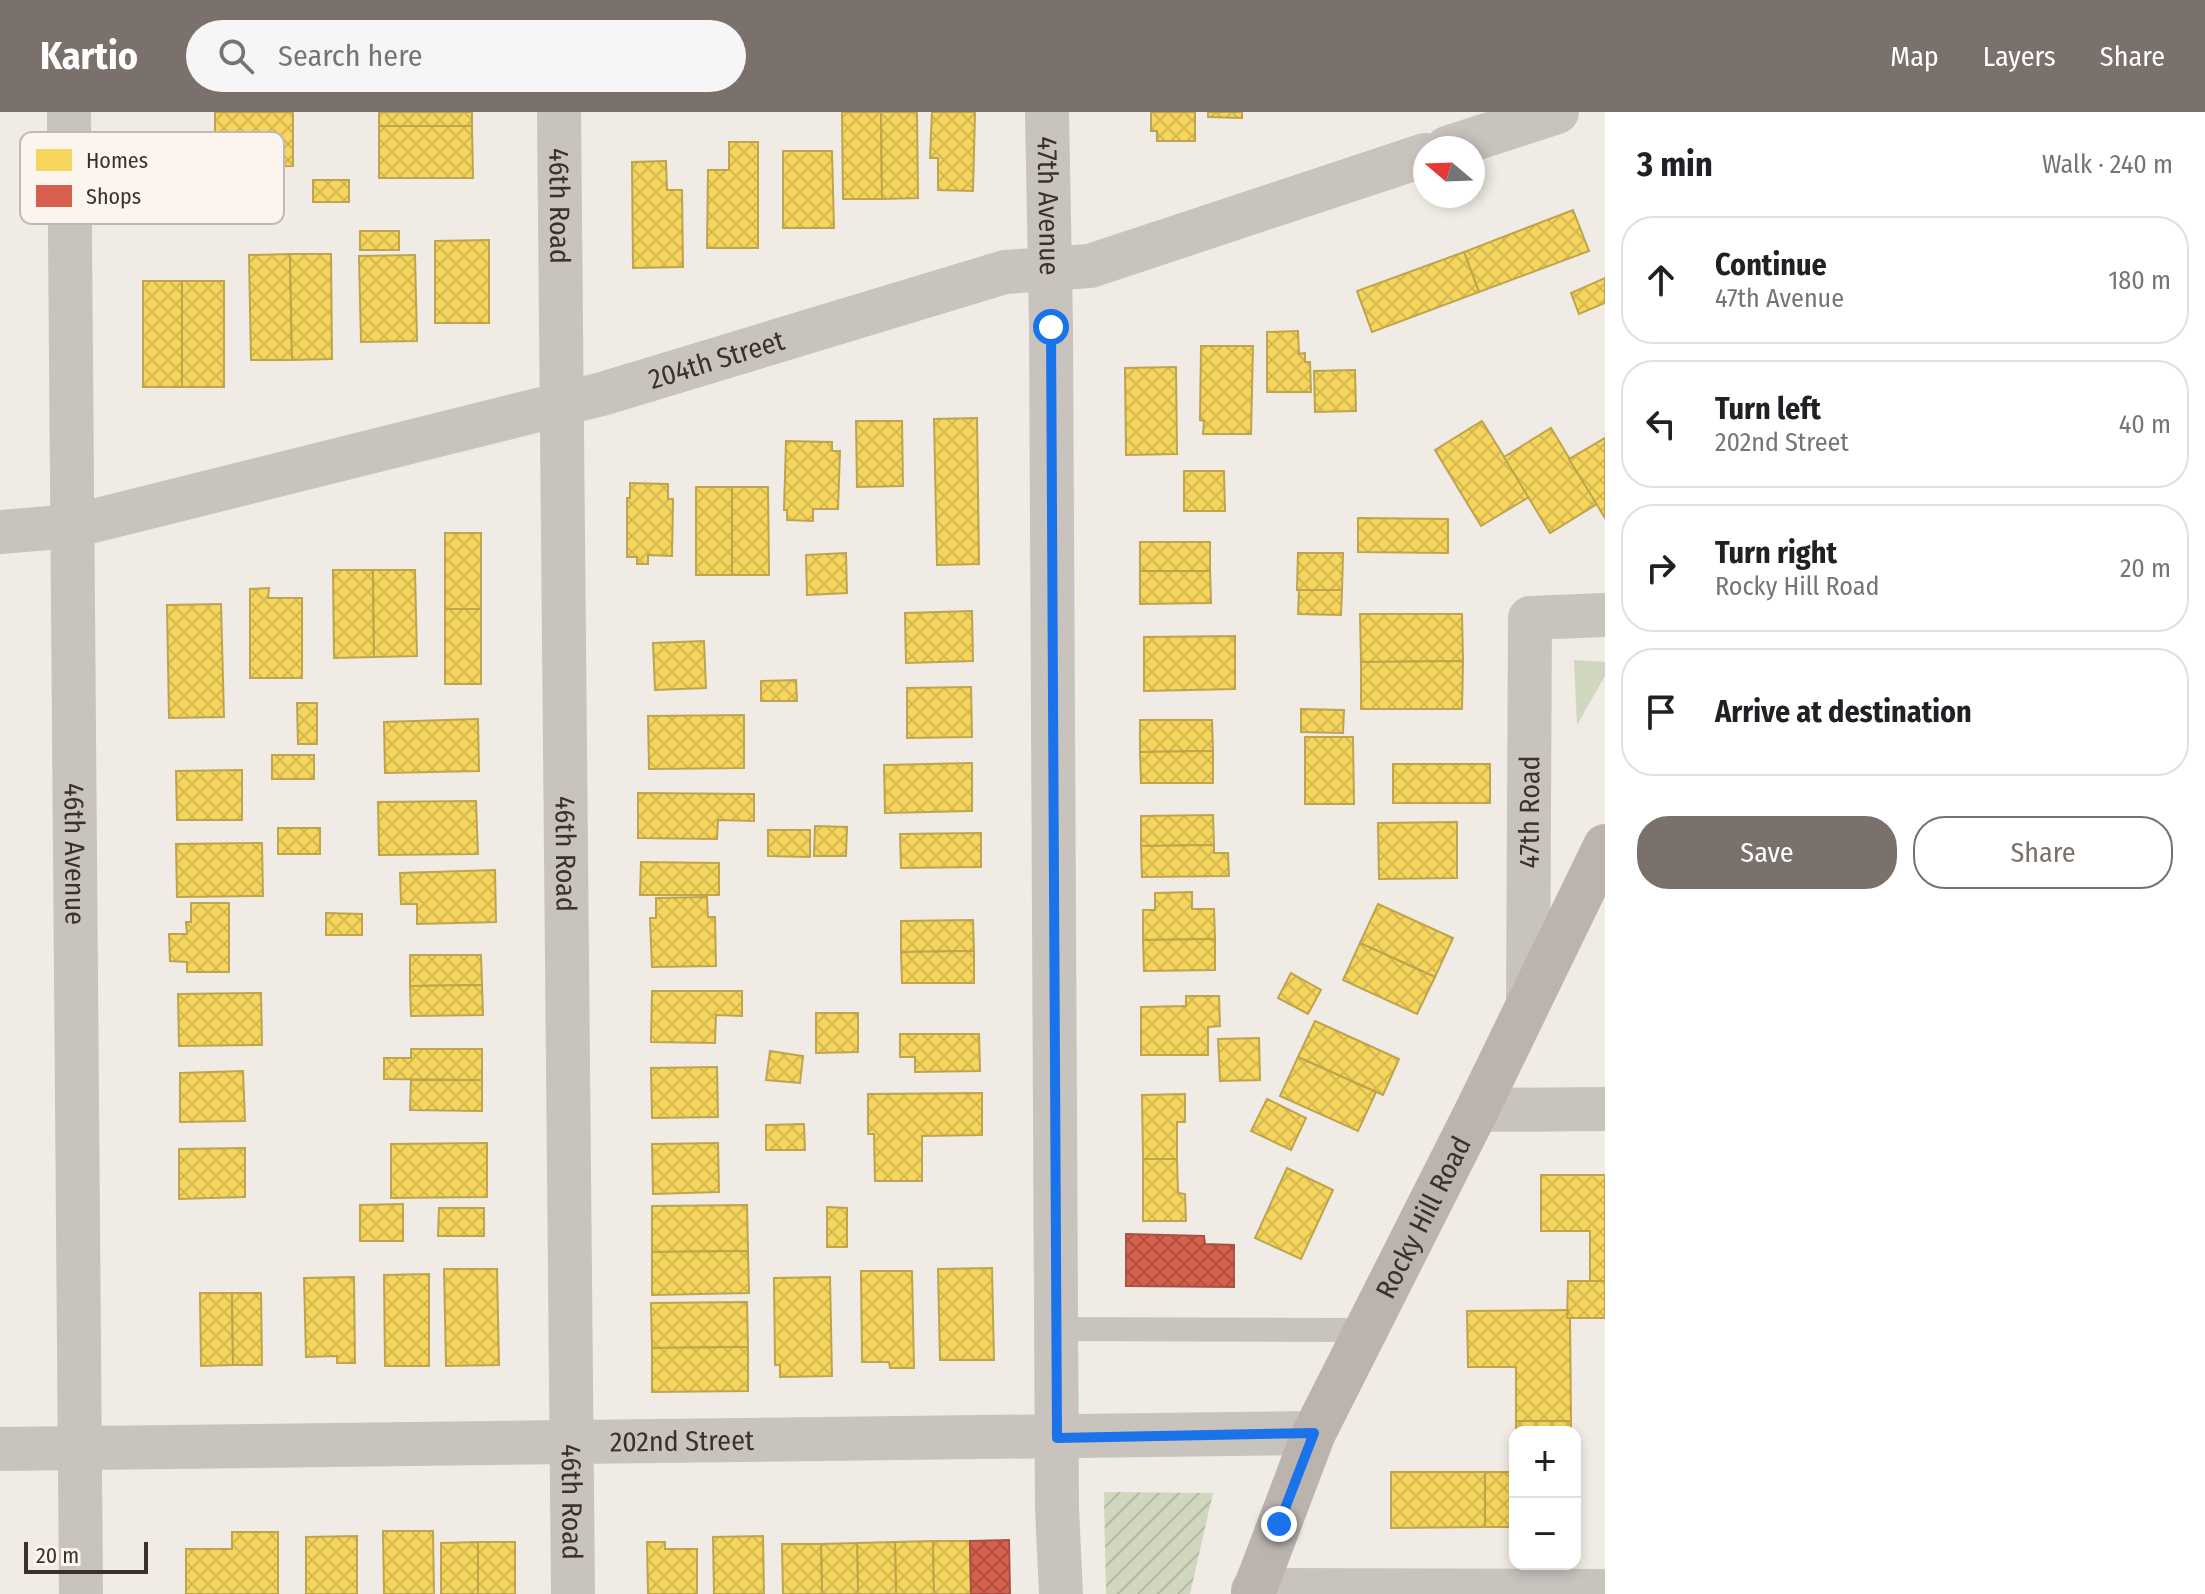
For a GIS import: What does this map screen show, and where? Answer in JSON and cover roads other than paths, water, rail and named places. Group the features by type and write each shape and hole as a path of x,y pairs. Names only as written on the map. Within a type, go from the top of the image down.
{"street":[{"name":"46th Avenue","path":"69,112 69,132"},
{"name":"46th Road","path":"559,112 573,1594"},
{"name":"47th Avenue","path":"1047,112 1057,1508 1061,1594"},
{"path":"1469,133 1557,112"},
{"name":"204th Street","path":"0,532 73,526 561,405 1005,272 1090,266 1413,159"},
{"name":"46th Avenue","path":"70,224 81,1594"},
{"name":"47th Road","path":"1528,1004 1530,618 1605,615"},
{"name":"Rocky Hill Road","path":"1253,1592 1314,1433 1477,1110 1605,846"},
{"path":"1477,1110 1605,1109"},
{"name":"202nd Street","path":"0,1449 1314,1433"},
{"path":"1253,1592 1605,1591"}],"lane":[{"path":"1056,1329 1366,1330"}]}
